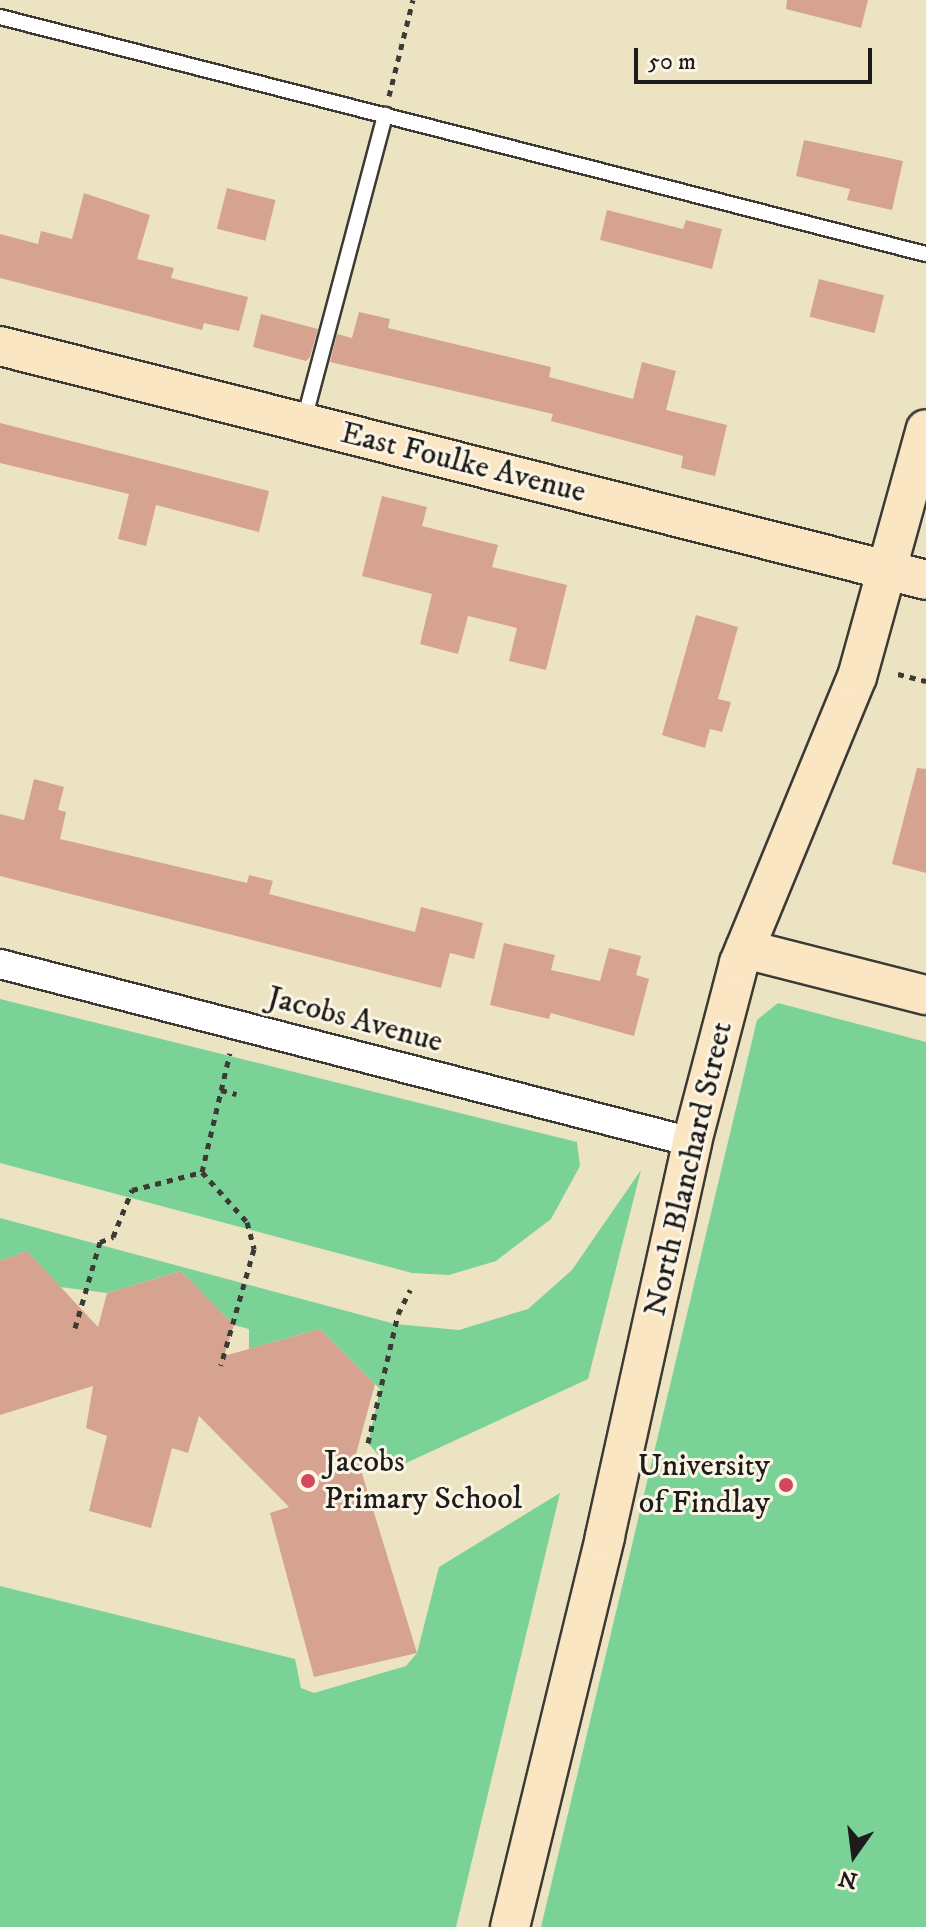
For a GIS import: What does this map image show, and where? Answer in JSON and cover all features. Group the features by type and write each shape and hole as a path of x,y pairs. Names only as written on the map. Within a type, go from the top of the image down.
{"street":[{"name":"East Foulke Avenue","path":"0,346 926,580"},
{"name":"North Blanchard Street","path":"510,1927 605,1536 692,1142 745,949 833,745 888,571 926,429"},
{"path":"745,949 926,995"},
{"name":"Jacobs Avenue","path":"0,964 692,1142"}],"lane":[{"path":"0,17 926,254"},
{"path":"303,423 385,115"}],"path":[{"path":"385,115 413,0"},
{"path":"898,674 926,681"},
{"path":"202,1172 237,1024"},
{"path":"221,1090 236,1094"},
{"path":"75,1328 100,1242 113,1237 132,1190 202,1172"},
{"path":"202,1172 247,1222 254,1249 221,1365"},
{"path":"368,1443 398,1314 410,1290"}],"green space":[{"path":"0,999 577,1142 580,1166 551,1219 496,1261 449,1275 412,1273 0,1163"},
{"name":"University of Findlay","path":"778,1003 926,1042 926,1927 541,1927 757,1020"},
{"path":"641,1170 588,1379 391,1470 368,1443 380,1389 320,1329 249,1349 249,1329 234,1325 181,1271 107,1293 60,1287 27,1251 0,1261 0,1218 395,1324 459,1330 528,1309 572,1270"},
{"path":"560,1493 456,1927 0,1927 0,1586 295,1659 301,1688 314,1693 406,1666 417,1653 439,1567"}],"building":[{"path":"787,0 868,0 861,28 786,9"},
{"path":"804,140 903,161 892,210 847,200 850,189 796,176"},
{"path":"227,188 276,200 265,241 217,229"},
{"path":"84,193 150,215 137,259 174,268 171,278 248,297 239,331 204,323 202,330 0,278 0,234 38,244 41,231 72,239"},
{"path":"607,210 683,229 686,220 722,229 712,269 600,240"},
{"path":"819,279 884,295 875,333 810,317"},
{"path":"359,312 390,319 388,328 551,367 549,377 633,399 642,362 676,371 666,410 727,425 715,476 681,468 683,456 551,421 553,414 330,362 337,334 352,338"},
{"path":"261,314 318,329 310,357 306,361 253,347"},
{"path":"0,423 269,491 259,532 156,505 146,546 118,539 129,494 0,463"},
{"path":"382,496 427,507 422,526 498,545 492,567 567,585 546,670 509,661 517,628 468,616 458,654 420,644 432,594 362,576"},
{"path":"696,615 738,627 718,699 731,702 722,732 710,729 705,748 662,735"},
{"path":"917,768 926,769 926,873 892,864"},
{"path":"34,779 64,787 58,810 66,812 60,839 247,883 249,875 273,881 269,894 415,932 421,907 483,923 474,959 450,953 441,988 0,876 0,814 24,820"},
{"path":"504,943 555,955 551,970 600,981 609,948 641,956 636,975 649,979 634,1036 551,1013 549,1019 490,1005"},
{"path":"27,1251 98,1327 107,1293 181,1271 234,1325 224,1356 320,1329 375,1384 356,1454 417,1653 314,1677 270,1513 289,1507 199,1416 188,1453 172,1448 151,1528 89,1511 107,1436 86,1428 93,1386 0,1415 0,1261"}],"place":[{"name":"Jacobs Primary School","path":"308,1481"},
{"name":"University of Findlay","path":"786,1485"}]}
